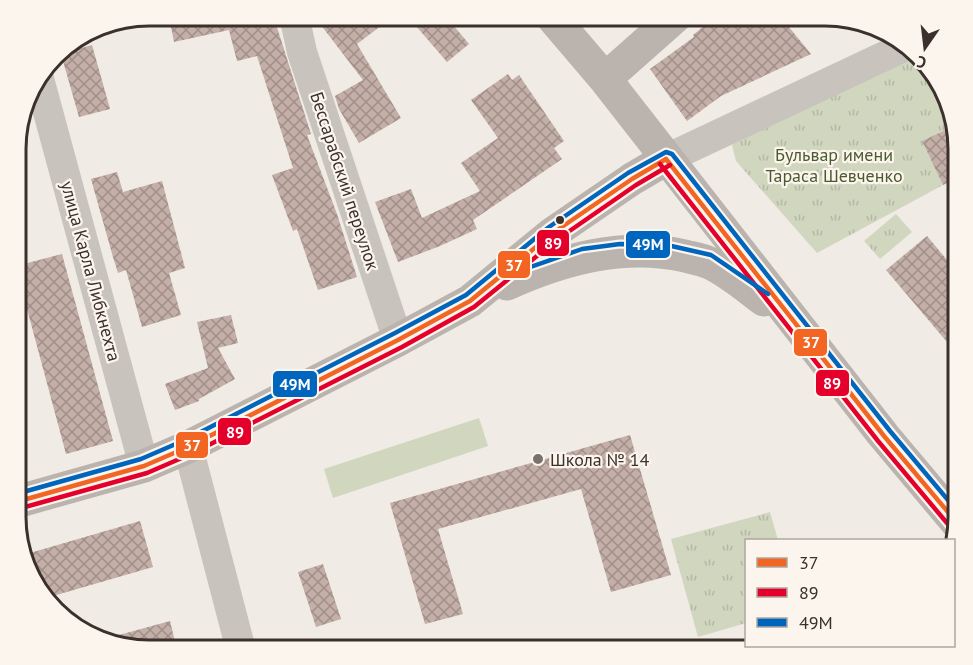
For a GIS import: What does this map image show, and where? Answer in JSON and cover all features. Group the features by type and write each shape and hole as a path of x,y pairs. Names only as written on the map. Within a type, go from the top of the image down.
{"street":[{"name":"Бессарабский переулок","path":"296,26 302,52 398,340"},
{"path":"560,26 605,80 884,436 947,511"},
{"path":"605,80 665,26"},
{"path":"470,301 553,233 632,179 666,159 895,51"},
{"name":"улица Карла Либкнехта","path":"41,88 144,466"},
{"path":"26,499 144,466 188,447 470,301 532,273 584,256 620,252 666,252 708,262 796,324"},
{"path":"188,447 238,639"}],"green space":[{"name":"Бульвар имени Тараса Шевченко","path":"895,61 895,78 925,78 938,101 946,130 922,141 943,185 817,253 736,161 732,145 742,130"},
{"path":"896,214 912,232 880,259 864,241"},
{"path":"479,418 488,446 333,498 324,469"},
{"path":"770,512 778,539 745,539 745,623 698,637 671,539"}],"building":[{"path":"171,26 277,26 311,134 307,135 337,214 357,277 318,290 297,229 293,231 272,175 293,168 257,56 237,61 229,30 174,42"},
{"path":"322,26 381,26 357,44 401,118 359,143 339,109 335,96 363,80"},
{"path":"416,26 454,26 469,44 447,62"},
{"path":"704,26 788,26 811,54 721,96 687,121 650,69 694,37 693,35"},
{"path":"92,45 110,109 79,117 63,60 75,50"},
{"path":"508,74 512,80 519,75 564,141 554,148 562,159 473,220 477,229 398,262 375,202 411,189 422,218 480,191 461,163 498,138 471,100"},
{"path":"946,130 947,183 943,185 922,141"},
{"path":"117,172 123,192 162,181 185,268 169,273 181,315 142,327 126,270 118,273 91,179"},
{"path":"927,236 947,260 947,342 886,270"},
{"path":"62,254 113,441 66,454 26,305 26,263"},
{"path":"231,315 238,343 218,348 235,379 199,401 175,410 165,384 208,368 197,322"},
{"path":"630,435 671,575 611,592 581,489 438,529 463,614 425,624 390,503"},
{"path":"140,521 153,567 54,596 38,571 31,553"},
{"path":"323,564 341,619 316,627 298,572"},
{"path":"170,621 174,639 140,639 118,635"}],"transit line":[{"name":"49М","path":"26,491 141,459 185,440 395,333 466,295 549,227 628,173 666,152 672,154 890,431 947,499"},
{"name":"37","path":"666,159 884,436 947,511"},
{"name":"37","path":"26,499 144,466 188,447 398,340 470,301 553,233 632,179 666,159"},
{"name":"89","path":"660,164 878,441 947,523"},
{"name":"89","path":"26,507 147,473 191,454 402,347 474,307 558,239 636,185 670,165"},
{"name":"49М","path":"519,271 582,249 620,244 667,245 711,255 768,294"}],"place":[{"name":"Школа № 14","path":"538,459"}]}
